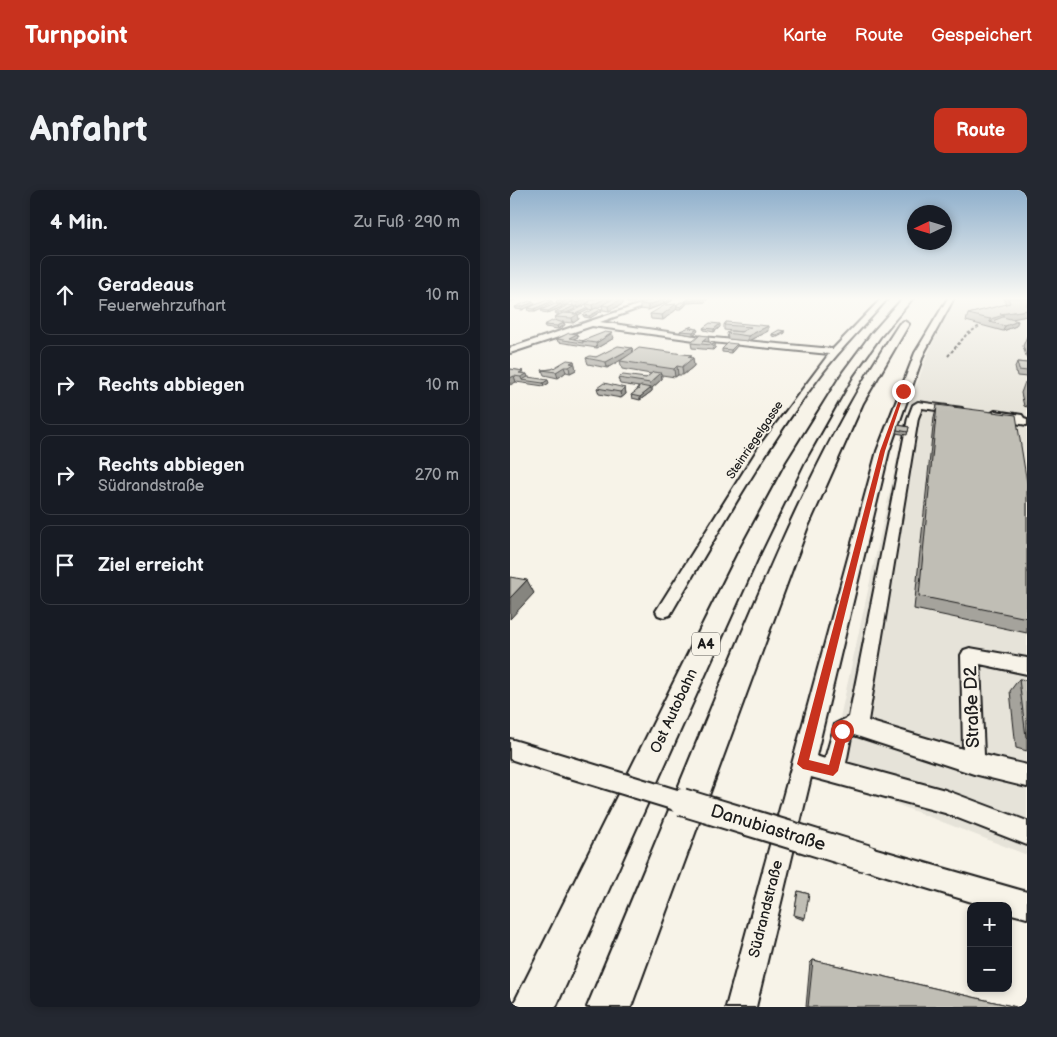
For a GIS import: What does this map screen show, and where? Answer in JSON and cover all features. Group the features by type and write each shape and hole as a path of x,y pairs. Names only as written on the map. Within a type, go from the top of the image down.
{"highway":[{"name":"Ost Autobahn","path":"534,1007 760,530 813,433 856,362 876,336"},
{"path":"609,1007 792,537 836,437 876,365 897,336"}],"street":[{"path":"510,351 552,336"},
{"path":"688,336 835,352"},
{"name":"Steinriegelgasse","path":"664,611 772,438 835,352 850,336"},
{"name":"Südrandstraße","path":"740,1007 883,451 903,391 928,336"},
{"path":"974,763 857,726 914,418 918,405 1018,417 1023,422"},
{"name":"Straße D2","path":"1027,666 970,655 974,763 1027,776"},
{"path":"833,771 842,731 858,723"},
{"name":"Danubiastraße","path":"510,749 866,858 1027,905"},
{"path":"803,764 883,783 993,818 1027,826"},
{"path":"993,818 1027,832"}],"shaded area":[{"path":"936,336 1027,336 1027,855 827,777 907,413 926,358"}],"building":[{"path":"563,336 573,336 569,338 583,341 583,343 557,339"},
{"path":"594,336 607,336 596,343 582,341"},
{"path":"699,336 708,336 702,341 715,343 712,345 691,343"},
{"path":"728,343 737,344 731,350 722,349"},
{"path":"618,346 632,348 606,362 586,358 590,356 596,357"},
{"path":"639,348 691,355 688,357 693,358 682,367 677,366 674,369 620,361"},
{"path":"567,360 574,361 570,363 574,364 556,372 542,370 552,369"},
{"path":"1017,362 1027,363 1027,371 1019,370"},
{"path":"510,369 523,371 519,373 527,374 521,377 514,376 510,378"},
{"path":"653,372 661,373 650,383 618,378 623,375 646,378"},
{"path":"528,377 548,380 543,383 522,380"},
{"path":"604,383 625,388 620,392 597,388"},
{"path":"641,386 651,388 640,397 631,395 639,389 636,389"},
{"path":"937,405 1016,415 1027,483 1027,618 919,596"},
{"path":"898,425 909,427 908,432 897,430"},
{"path":"510,577 527,580 510,598"},
{"path":"1019,679 1027,680 1027,738 1026,737"},
{"path":"798,891 809,894 805,918 794,915"},
{"path":"813,960 1016,1007 808,1007"}],"railway":[{"path":"948,356 965,336"}],"route":[{"path":"842,731 833,771 803,764 883,451 903,391"}]}
